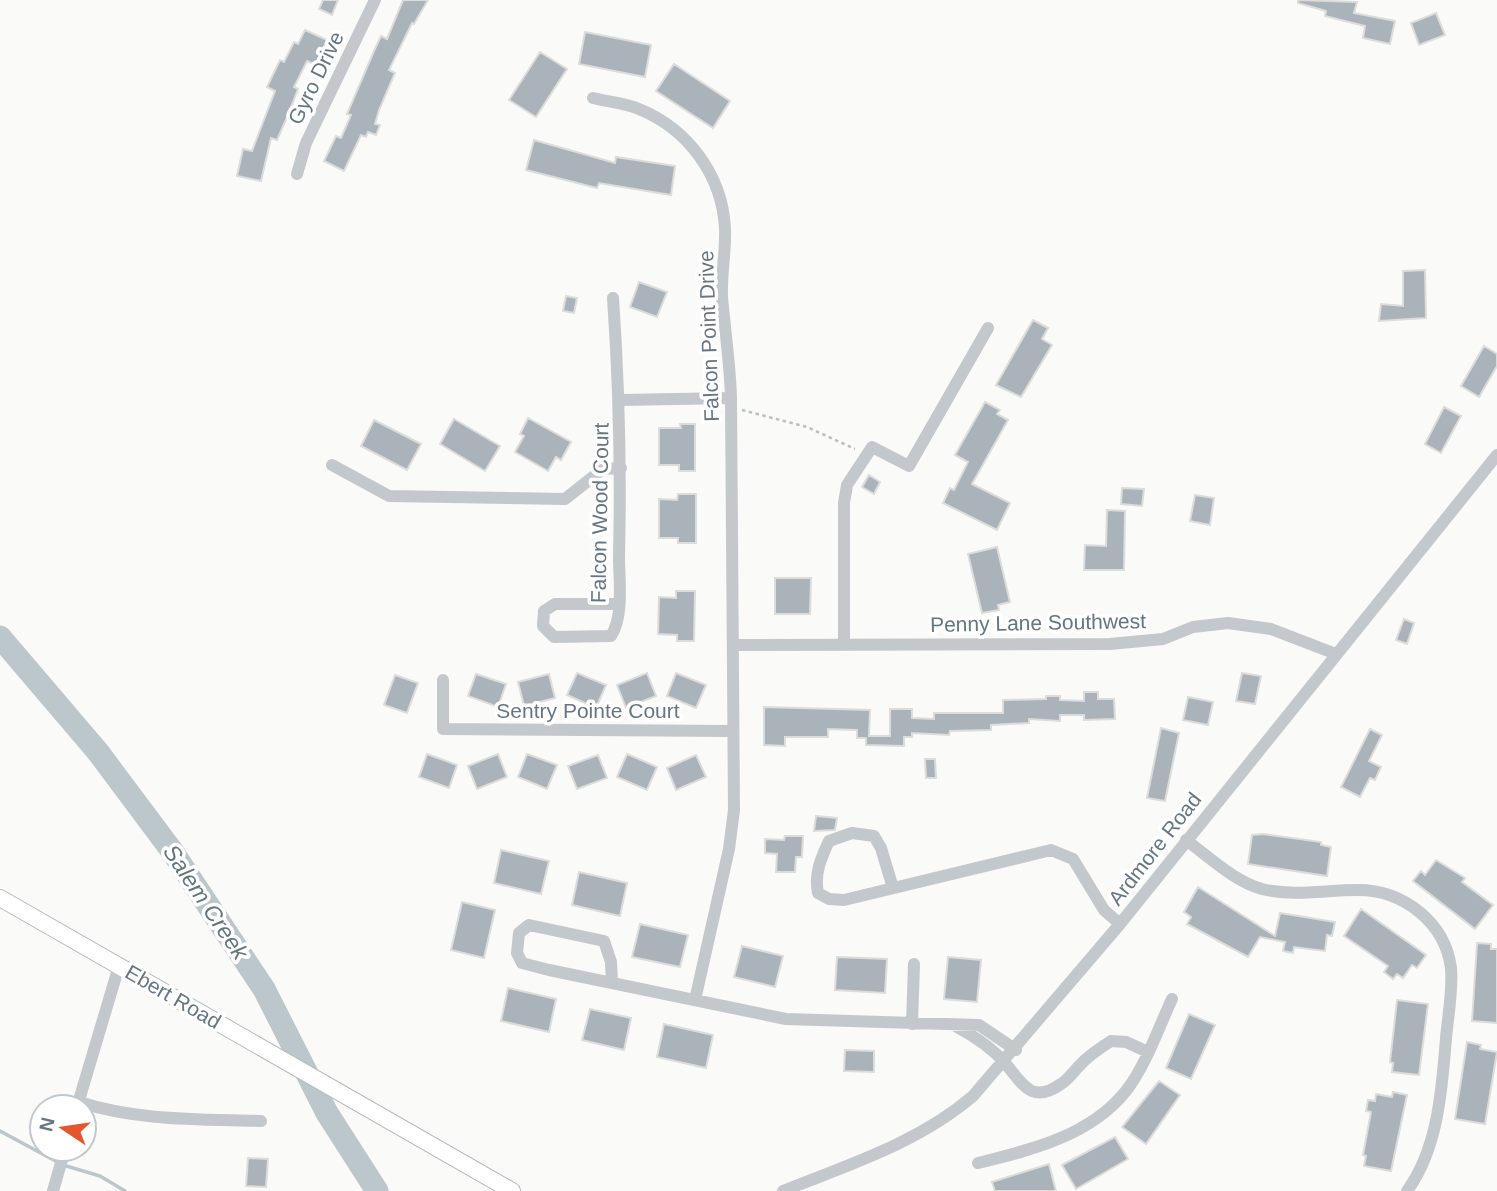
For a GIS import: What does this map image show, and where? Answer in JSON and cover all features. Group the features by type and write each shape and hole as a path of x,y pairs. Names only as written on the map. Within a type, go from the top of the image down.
{"main road":[{"name":"Ebert Road","path":"0,898 512,1191"}],"street":[{"name":"Gyro Drive","path":"297,174 306,143 375,0"},
{"name":"Falcon Point Drive","path":"593,98 637,108 670,126 685,138 707,167 720,195 725,228 722,297 730,347 732,403 734,810 729,849 695,1000"},
{"name":"Falcon Wood Court","path":"613,298 620,400 621,468 618,604 617,627 611,636 554,637 543,626 544,611 555,604 618,604"},
{"path":"844,644 844,503 848,485 872,447 909,466 988,327"},
{"path":"620,400 732,403"},
{"name":"Ardmore Road","path":"783,1191 912,1139 947,1118 1005,1063 1497,455"},
{"path":"332,465 389,496 565,499 603,469 621,468"},
{"name":"Penny Lane Southwest","path":"733,645 1110,644 1163,639 1193,627 1228,623 1271,629 1336,654"},
{"name":"Sentry Pointe Court","path":"443,680 443,729 733,731"},
{"path":"893,888 874,836 852,833 829,841 817,870 818,893 828,899 844,900 1051,850 1073,859 1104,910 1120,924"},
{"path":"1186,840 1236,877 1259,888 1290,894 1359,890 1388,894 1414,906 1436,928 1446,948 1451,970 1443,1082 1428,1152 1407,1191"},
{"path":"612,983 611,962 604,941 529,925 519,933 517,953 522,963 612,983 786,1019 979,1026 1016,1050"},
{"path":"912,1024 914,964"},
{"path":"81,1093 119,966"},
{"path":"978,1163 1020,1153 1079,1130 1107,1112 1127,1090 1172,999"},
{"path":"956,1027 973,1036 1005,1063 1019,1084 1037,1093 1050,1091 1064,1083 1080,1065 1111,1041 1126,1042 1148,1052"},
{"path":"98,1108 148,1117 261,1121"},
{"path":"53,1191 61,1163"}],"path":[{"path":"732,403 807,427 867,455"}],"building":[{"path":"323,0 338,0 332,15 319,9"},
{"path":"403,0 428,0 414,24 412,23 389,70 395,73 379,110 375,124 380,125 376,135 368,132 366,137 361,135 344,171 324,161 336,136 341,138 351,115 347,114 374,51 381,36 387,39"},
{"path":"1298,0 1357,2 1354,13 1395,21 1390,44 1363,38 1365,26 1325,16 1326,11 1298,3"},
{"path":"1436,13 1445,35 1419,45 1411,23"},
{"path":"305,30 327,40 316,65 307,61 294,87 298,89 277,140 271,138 261,181 237,176 243,149 252,151 275,91 267,87 280,60 284,62 294,42 298,44"},
{"path":"585,32 651,45 645,77 579,64"},
{"path":"540,52 567,69 536,117 509,100"},
{"path":"674,64 730,101 713,128 656,91"},
{"path":"534,140 615,163 616,157 675,166 671,195 599,183 597,188 526,170"},
{"path":"1425,270 1426,318 1379,321 1381,304 1403,306 1403,271"},
{"path":"639,282 667,292 657,317 630,307"},
{"path":"566,296 577,298 574,313 563,311"},
{"path":"1033,320 1048,328 1042,339 1052,345 1021,397 996,385"},
{"path":"1484,346 1497,354 1497,366 1479,397 1461,386"},
{"path":"985,402 1000,410 997,414 1008,420 972,484 1010,503 997,530 943,503 950,488 954,490 968,462 955,455"},
{"path":"1444,407 1461,416 1441,453 1425,444"},
{"path":"528,418 571,442 561,460 556,457 548,471 515,452 524,436 520,434"},
{"path":"454,419 500,446 485,471 440,444"},
{"path":"374,420 421,444 407,470 361,446"},
{"path":"680,424 695,424 695,471 679,471 679,465 659,465 659,428 681,428"},
{"path":"869,475 880,482 874,494 862,487"},
{"path":"1122,488 1144,489 1142,506 1121,504"},
{"path":"678,494 696,494 696,543 678,543 678,538 659,538 659,499 677,500"},
{"path":"1195,495 1214,498 1210,525 1190,521"},
{"path":"1107,510 1125,511 1124,570 1084,570 1085,545 1106,546"},
{"path":"997,547 1010,602 998,605 999,610 982,613 968,554"},
{"path":"775,578 811,578 810,614 775,614"},
{"path":"676,591 695,591 694,641 677,641 677,635 658,634 659,597 676,598"},
{"path":"1404,619 1414,623 1407,644 1396,640"},
{"path":"577,673 606,685 596,708 567,695"},
{"path":"647,673 656,696 626,708 617,685"},
{"path":"676,673 706,685 696,708 667,696"},
{"path":"1242,673 1261,676 1255,704 1236,701"},
{"path":"476,674 506,684 498,707 468,696"},
{"path":"549,674 555,698 524,706 518,682"},
{"path":"395,675 418,683 407,713 384,705"},
{"path":"1084,692 1098,692 1098,699 1114,699 1115,719 1084,720 1084,715 1060,715 1060,721 1029,719 1029,723 991,725 991,730 950,731 949,735 912,733 912,737 904,737 904,746 866,745 866,738 857,738 857,730 828,729 828,737 785,737 785,746 764,745 764,707 870,710 869,736 890,736 890,709 912,709 912,718 934,719 934,713 1003,713 1003,700 1060,696 1060,700 1084,701"},
{"path":"1188,697 1213,702 1208,725 1183,720"},
{"path":"1161,728 1179,733 1165,801 1147,798"},
{"path":"1370,729 1382,735 1369,761 1381,767 1375,780 1370,778 1360,797 1341,787"},
{"path":"427,754 457,765 449,788 419,777"},
{"path":"498,754 507,777 477,789 468,766"},
{"path":"527,754 557,765 547,789 518,777"},
{"path":"627,754 657,767 647,790 617,777"},
{"path":"598,755 607,778 577,789 568,766"},
{"path":"696,755 706,777 676,790 667,768"},
{"path":"925,759 935,759 936,778 926,778"},
{"path":"816,816 837,818 835,830 814,831"},
{"path":"1263,834 1321,842 1321,845 1331,847 1327,876 1248,864 1252,835"},
{"path":"785,836 803,836 802,857 796,857 795,872 776,872 777,854 765,853 765,839 784,840"},
{"path":"501,850 549,861 541,894 494,883"},
{"path":"1436,860 1465,878 1462,882 1493,905 1475,929 1413,881 1421,871 1425,875"},
{"path":"579,872 627,883 620,916 572,905"},
{"path":"1198,887 1275,936 1280,913 1335,922 1332,936 1327,935 1325,951 1294,947 1293,953 1283,951 1285,942 1260,937 1248,957 1187,924 1191,917 1184,912"},
{"path":"462,902 495,910 484,958 451,950"},
{"path":"1361,909 1426,955 1417,968 1412,965 1403,978 1397,974 1393,979 1384,972 1388,966 1344,936"},
{"path":"640,924 688,935 680,967 632,957"},
{"path":"1477,943 1491,944 1491,949 1497,949 1497,1023 1472,1021"},
{"path":"742,946 783,956 775,987 734,977"},
{"path":"837,957 887,959 885,993 835,990"},
{"path":"948,957 981,960 977,1002 944,999"},
{"path":"508,988 556,999 549,1032 501,1021"},
{"path":"1397,1000 1428,1004 1419,1075 1392,1072 1393,1063 1390,1062"},
{"path":"590,1009 631,1018 624,1050 582,1040"},
{"path":"1189,1014 1215,1025 1191,1079 1166,1068"},
{"path":"664,1024 713,1035 706,1068 657,1057"},
{"path":"1467,1042 1481,1045 1480,1049 1497,1052 1485,1124 1455,1119"},
{"path":"845,1050 874,1051 874,1072 844,1071"},
{"path":"1159,1081 1180,1095 1146,1144 1122,1127"},
{"path":"1393,1092 1407,1095 1391,1171 1364,1166 1366,1156 1363,1155 1371,1112 1366,1111 1368,1100 1375,1101 1376,1094 1392,1097"},
{"path":"1115,1137 1128,1159 1076,1189 1062,1165"},
{"path":"248,1158 268,1159 266,1187 246,1186"},
{"path":"1049,1164 1056,1191 995,1191 992,1182"}],"waterway":[{"name":"Salem Creek","path":"0,637 98,752 172,851 264,989 327,1113 377,1191"},
{"path":"0,1131 63,1165 100,1176 125,1191"}]}
